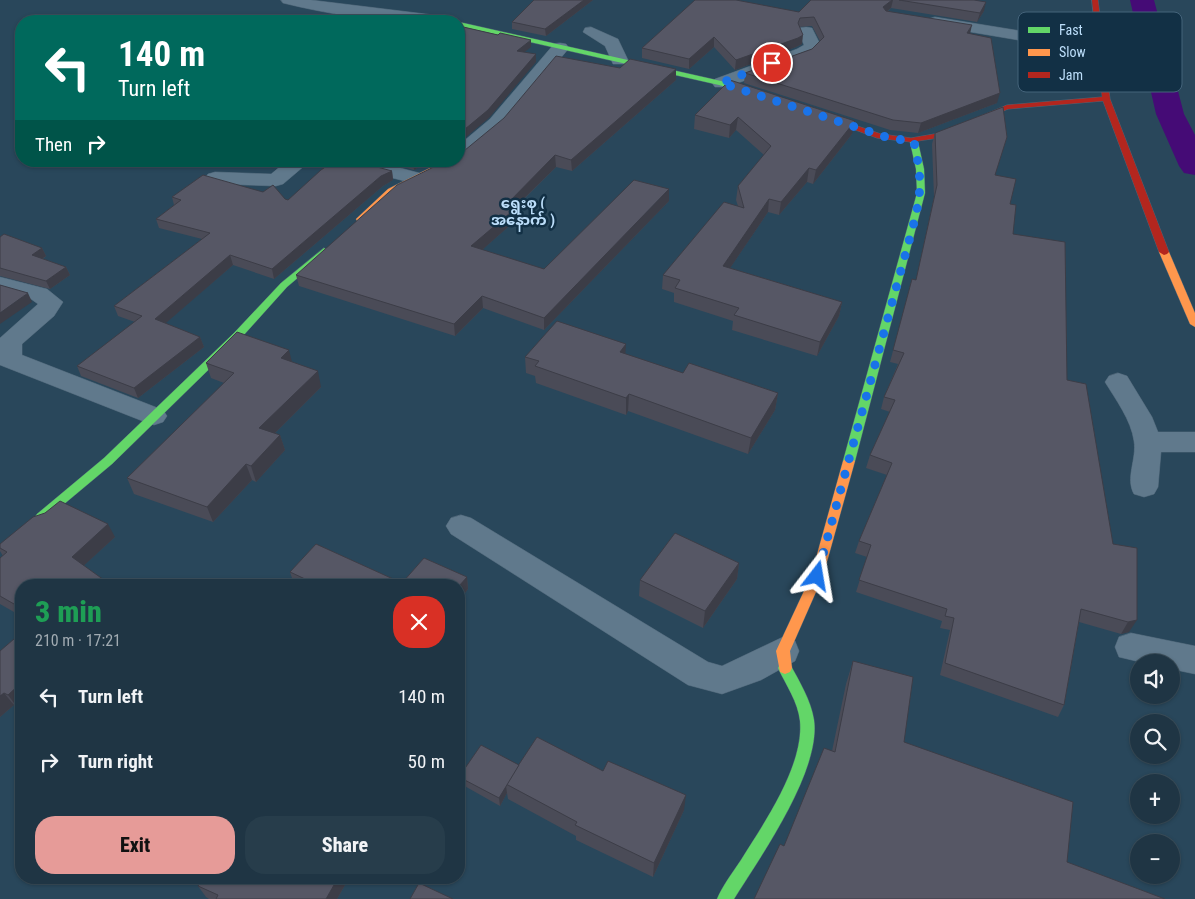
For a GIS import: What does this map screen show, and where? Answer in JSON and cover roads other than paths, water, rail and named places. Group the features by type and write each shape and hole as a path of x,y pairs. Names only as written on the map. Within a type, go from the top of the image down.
{"street":[{"path":"289,0 317,6 392,15"},
{"path":"920,19 1018,35"},
{"path":"465,25 721,83 770,99"},
{"path":"591,32 612,43 619,60"},
{"path":"721,83 803,53 813,46 806,32"},
{"path":"465,150 497,123 560,48"},
{"path":"1105,92 1106,99 1155,232 1195,324"},
{"path":"805,110 886,137 914,142 941,135 996,109 1106,99"},
{"path":"725,899 776,814 804,755 807,722 799,696 784,665 783,651 817,576 912,230 921,193 920,170 914,142"},
{"path":"215,178 276,180 292,167"},
{"path":"373,167 416,178"},
{"path":"352,226 391,191 439,167"},
{"path":"41,517 108,461 238,335 284,285 330,246"},
{"path":"0,284 39,294 51,302 46,311 10,342 9,359 154,416"},
{"path":"1118,382 1139,417 1148,442 1144,487"},
{"path":"1148,442 1195,442"},
{"path":"461,526 700,675 722,680 749,670 783,651"},
{"path":"1131,648 1195,660"}],"waterway":[{"path":"1142,0 1145,12"},
{"path":"1165,92 1170,114 1195,166"}],"district":[{"name":"ရွေးစု ( အနောက် )","path":"523,212"}]}
